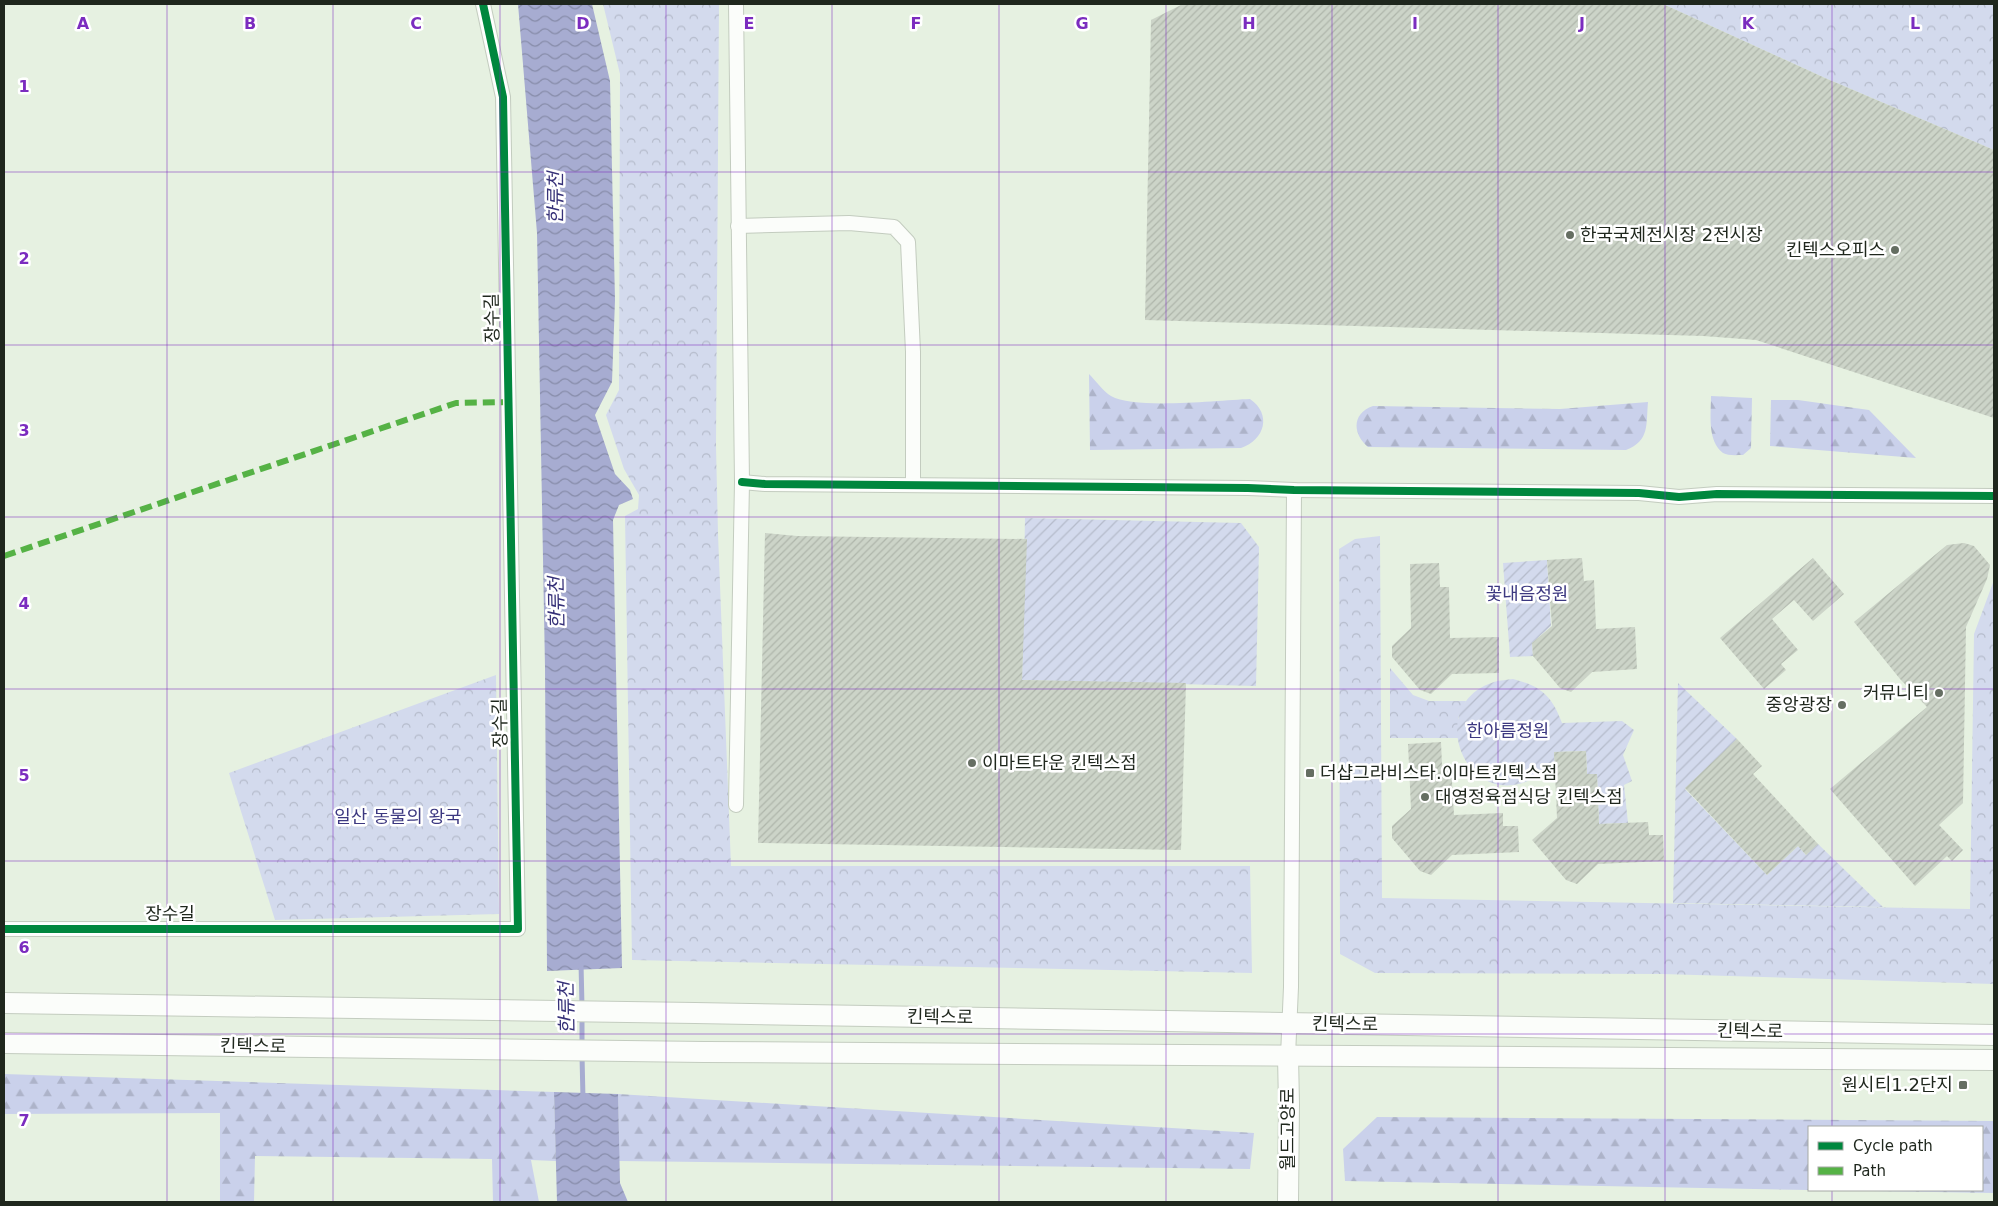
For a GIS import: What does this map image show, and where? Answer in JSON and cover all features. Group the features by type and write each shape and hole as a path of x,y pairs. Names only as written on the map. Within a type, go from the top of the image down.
{"main road":[{"name":"킨텍스로","path":"4,1003 1994,1035"},
{"name":"킨텍스로","path":"4,1043 704,1052 1994,1060"},
{"name":"월드고양로","path":"1288,1056 1288,1202"}],"street":[{"name":"장수길","path":"4,929 518,929 503,97 483,4"},
{"path":"736,4 742,482 736,805"},
{"path":"738,226 849,223 894,226 908,242 913,352 913,484"},
{"path":"742,482 765,484 913,484 1640,493 1678,496 1717,494 1994,496"},
{"path":"1288,1056 1290,1023 1294,490"}],"green space":[{"path":"603,4 719,4 716,446 731,866 1250,866 1252,973 632,960 625,516 638,509 639,495 624,469 606,415 619,390 620,74"},
{"path":"1663,4 1994,4 1994,150 1825,78"},
{"path":"1089,374 1111,396 1138,403 1250,399 1261,412 1263,426 1256,439 1241,448 1090,450"},
{"path":"1711,396 1752,398 1751,448 1743,455 1723,453 1714,442 1711,427"},
{"path":"1771,400 1798,400 1869,410 1916,458 1770,446"},
{"path":"1648,402 1643,437 1634,446 1626,450 1368,447 1359,436 1357,430 1358,419 1361,414 1373,406 1560,409"},
{"path":"1025,518 1241,523 1259,547 1256,686 1022,680"},
{"path":"1380,536 1382,898 1970,909 1974,634 1994,580 1994,984 1662,974 1375,973 1340,954 1339,549 1355,539"},
{"name":"꽃내음정원","path":"1547,560 1551,626 1532,643 1533,656 1510,657 1503,563"},
{"path":"1390,668 1413,695 1429,701 1466,701 1458,718 1458,738 1390,738"},
{"name":"일산 동물의 왕국","path":"496,675 499,914 275,920 229,773"},
{"name":"한아름정원","path":"1513,679 1531,685 1544,694 1554,706 1562,723 1622,721 1634,730 1623,755 1632,781 1624,785 1628,823 1599,824 1597,774 1587,774 1586,751 1554,752 1555,763 1526,782 1500,785 1480,776 1465,759 1458,738 1459,715 1471,695 1494,682"},
{"path":"1678,683 1737,739 1685,789 1767,875 1798,846 1806,855 1818,844 1883,907 1673,903"},
{"path":"4,1074 554,1092 556,1161 531,1160 539,1202 493,1202 492,1159 255,1156 254,1202 220,1202 220,1113 4,1114"},
{"path":"618,1094 1254,1133 1250,1169 619,1161"},
{"path":"1377,1117 1994,1121 1994,1193 1873,1191 1983,1191 1983,1126 1808,1126 1808,1190 1345,1181 1343,1149"}],"water":[{"path":"518,4 592,4 610,81 615,300 612,382 595,415 615,474 630,490 633,499 619,505 613,520 622,968 547,971 545,667 537,233"},
{"path":"554,1092 618,1094 620,1183 628,1202 557,1202"}],"building":[{"name":"한국국제전시장 2전시장","path":"1183,4 1663,4 1825,78 1994,150 1994,418 1756,340 1703,336 1145,320 1151,20"},
{"name":"이마트타운 킨텍스점","path":"765,533 797,536 1027,539 1022,680 1186,683 1181,850 758,843"},
{"path":"1964,543 1974,546 1990,565 1987,579 1966,627 1963,803 1939,825 1963,850 1952,861 1947,856 1915,886 1830,789 1927,707 1900,679 1854,622 1947,545"},
{"path":"1582,558 1584,581 1594,580 1596,629 1635,627 1637,669 1592,672 1571,692 1560,688 1533,656 1532,643 1552,626 1547,560"},
{"path":"1813,558 1844,594 1813,621 1794,600 1772,619 1798,650 1781,664 1786,670 1764,689 1720,638"},
{"path":"1439,563 1440,587 1449,587 1450,638 1499,637 1499,673 1452,674 1431,694 1420,690 1392,657 1392,646 1411,628 1410,564"},
{"path":"1737,739 1762,766 1753,774 1818,844 1806,855 1798,846 1767,875 1685,788"},
{"path":"1441,742 1442,765 1451,765 1454,815 1503,813 1503,826 1518,826 1519,852 1452,855 1431,875 1420,871 1392,838 1392,826 1411,809 1408,744"},
{"path":"1586,751 1587,774 1597,774 1599,824 1648,822 1649,835 1663,835 1664,861 1598,864 1577,884 1566,880 1532,840 1557,818 1554,752"}],"waterway":[{"name":"한류천","path":"581,963 582,1007"},
{"name":"한류천","path":"582,1015 582,1047"},
{"name":"한류천","path":"582,1055 583,1099"}],"marked path":[{"path":"4,556 456,403 509,402"}],"cycle path":[{"path":"4,929 518,929 503,97 483,4"},
{"path":"742,482 765,484 1639,493 1679,497 1717,494 1994,496"}],"place":[{"name":"한국국제전시장 2전시장","path":"1570,235"},
{"name":"킨텍스오피스","path":"1895,250"},
{"name":"커뮤니티","path":"1939,693"},
{"name":"중앙광장","path":"1842,705"},
{"name":"이마트타운 킨텍스점","path":"972,763"},
{"name":"더샵그라비스타.이마트킨텍스점","path":"1310,773"},
{"name":"대영정육점식당 킨텍스점","path":"1425,797"},
{"name":"원시티1.2단지","path":"1963,1085"}]}
